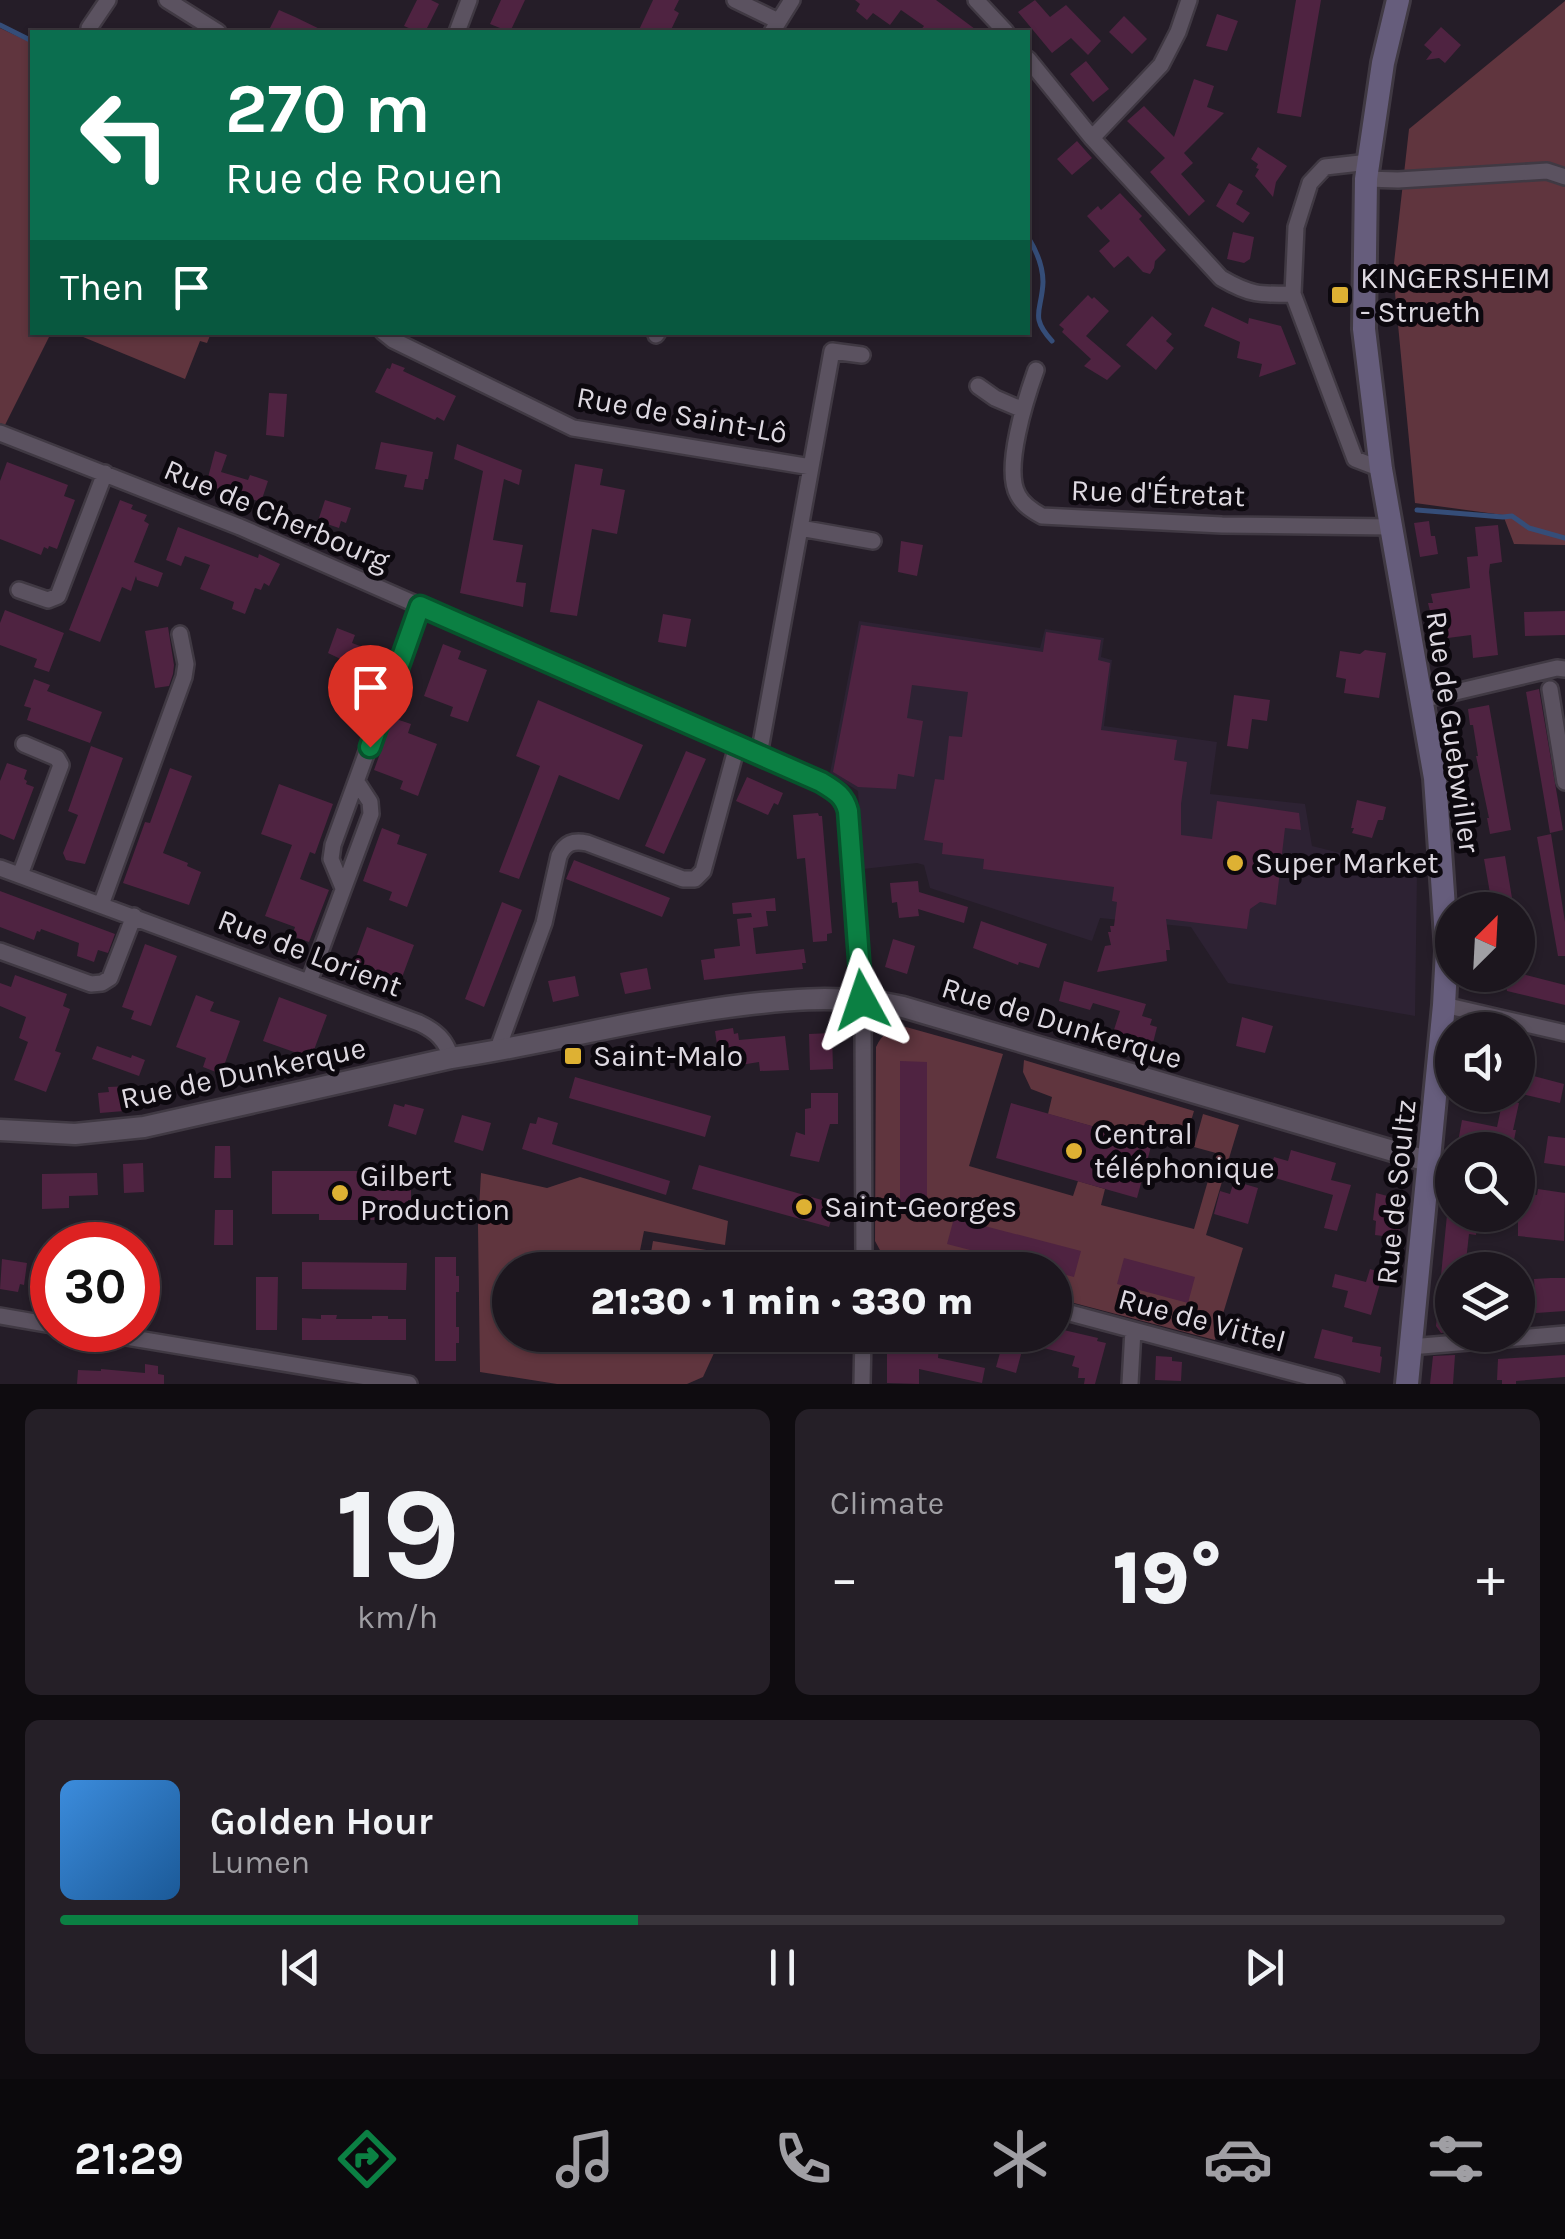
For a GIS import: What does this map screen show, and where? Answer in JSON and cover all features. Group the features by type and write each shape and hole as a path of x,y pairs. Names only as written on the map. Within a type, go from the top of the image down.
{"main road":[{"name":"Rue de Guebwiller","path":"1398,0 1383,63 1368,170 1364,329 1381,470 1435,778 1446,951 1444,1005"},
{"name":"Rue de Soultz","path":"1407,1384 1444,1005"}],"street":[{"path":"90,28 108,0"},
{"path":"167,0 215,30"},
{"path":"458,30 469,0"},
{"path":"735,0 775,27 792,0"},
{"path":"976,0 1004,30"},
{"path":"1092,138 1162,65 1188,0"},
{"path":"1030,60 1092,138 1221,278 1242,290 1267,295 1293,294"},
{"path":"1381,470 1355,459 1293,294 1296,227 1310,183 1324,167 1368,170 1398,180 1547,171 1565,177"},
{"name":"Rue de Saint-Lô","path":"388,335 573,428 811,466"},
{"path":"759,755 832,351 862,355"},
{"name":"Rue d'Étretat","path":"1036,370 1023,410 1012,469 1018,497 1042,516 1222,525 1392,527"},
{"path":"978,386 1023,410"},
{"name":"Rue de Cherbourg","path":"0,433 215,516 838,792 846,803 862,1000"},
{"path":"19,590 48,600 58,596 105,473"},
{"path":"800,528 874,541"},
{"path":"343,888 330,853 420,606"},
{"path":"101,904 184,677 186,664 180,634"},
{"path":"1422,700 1565,669"},
{"path":"1550,689 1565,782"},
{"path":"20,875 61,771 56,758 24,744"},
{"path":"497,1052 544,923 564,847 572,842 586,843 683,879 700,876 737,746"},
{"path":"308,982 371,814 370,802 357,782"},
{"name":"Rue de Lorient","path":"0,868 432,1030 444,1041 450,1058"},
{"path":"0,951 91,984 102,983 110,978 134,916"},
{"name":"Rue de Dunkerque","path":"0,1130 74,1134 144,1127 450,1058 730,1006 816,998 903,1007 1428,1160"},
{"path":"862,1000 864,1252"},
{"path":"1444,1005 1565,1033"},
{"name":"Rue de Vittel","path":"1072,1314 1336,1384"},
{"path":"0,1316 30,1321"},
{"path":"1130,1384 1133,1330"},
{"path":"1410,1347 1565,1334"},
{"path":"160,1343 409,1384"},
{"path":"862,1384 863,1352"}],"shaded area":[{"path":"1565,1 1565,545 1514,544 1503,515 1415,503 1393,272 1409,129"},
{"path":"0,28 30,42 30,335 50,335 5,425 0,423"},
{"path":"78,335 210,335 207,343 200,341 185,379"},
{"path":"859,621 1040,648 1045,629 1104,638 1101,657 1112,660 1104,726 1217,742 1210,794 1305,804 1312,846 1417,872 1415,1016 1228,983 1191,927 1100,918 1092,941 930,888 924,865 863,869 858,791 830,773"},
{"path":"906,1027 1003,1054 969,1166 1073,1196 1078,1181 1105,1189 1101,1205 1194,1229 1216,1153 1194,1147 1203,1114 1239,1125 1206,1235 1243,1248 1215,1340 1072,1302 1072,1252 881,1252 875,1241 876,1047 881,1038"},
{"path":"1024,1060 1194,1111 1184,1144 1155,1136 1152,1143 1048,1114 1052,1097 1031,1089 1023,1072"},
{"path":"481,1173 547,1188 580,1177 728,1221 725,1245 644,1231 640,1252 492,1252 492,1352 714,1353 703,1377 687,1384 557,1384 480,1372"},
{"path":"653,1241 718,1252 651,1252"}],"building":[{"path":"417,0 439,4 426,30 404,26"},
{"path":"501,0 525,0 511,30 490,24"},
{"path":"653,0 679,0 674,10 679,13 671,30 639,30"},
{"path":"855,0 936,0 976,30 921,30 924,26 901,10 890,25 873,13 867,20 856,11 860,4"},
{"path":"1035,0 1050,17 1066,5 1101,41 1088,55 1071,38 1052,53 1018,12"},
{"path":"1296,0 1321,0 1301,117 1277,113"},
{"path":"279,10 322,30 269,30"},
{"path":"1217,14 1238,21 1227,51 1206,46"},
{"path":"1124,16 1147,39 1132,54 1109,32"},
{"path":"1441,27 1461,45 1445,63 1439,58 1426,60 1432,52 1424,45"},
{"path":"1086,61 1109,89 1093,102 1070,74"},
{"path":"1194,79 1214,86 1207,107 1224,113 1184,153 1193,163 1181,174 1205,201 1189,216 1150,172 1165,158 1127,121 1144,106 1174,137"},
{"path":"1077,141 1092,158 1072,175 1057,159"},
{"path":"1258,147 1287,166 1276,182 1273,197 1255,176 1258,164 1251,159"},
{"path":"1229,183 1243,191 1236,204 1250,213 1243,223 1216,206"},
{"path":"1120,193 1166,250 1155,261 1150,274 1128,256 1114,268 1099,251 1110,241 1087,216 1098,206 1101,210"},
{"path":"1233,232 1254,237 1250,259 1244,263 1227,259"},
{"path":"1088,295 1109,311 1086,336 1121,366 1107,380 1084,366 1091,359 1059,325"},
{"path":"1212,307 1248,324 1249,318 1281,326 1296,364 1259,377 1262,364 1237,358 1240,342 1204,326"},
{"path":"1152,316 1172,334 1166,341 1174,348 1156,370 1126,345"},
{"path":"392,363 456,396 444,421 375,392"},
{"path":"269,393 287,394 284,437 266,435"},
{"path":"381,442 433,452 423,490 404,487 407,475 375,469"},
{"path":"457,444 522,470 519,485 504,479 493,540 523,545 516,582 526,583 523,607 460,593 483,471 454,459"},
{"path":"215,451 227,455 221,472 268,481 261,502 206,485"},
{"path":"7,462 68,485 64,496 75,500 57,549 44,547 41,555 0,539 0,481"},
{"path":"575,464 603,469 600,485 625,490 617,534 592,529 577,616 550,612"},
{"path":"120,500 147,515 144,521 149,524 134,562 163,573 158,587 137,580 136,576 131,591 122,587 100,642 69,630"},
{"path":"325,500 351,508 346,523 341,521 339,528 318,521"},
{"path":"1429,521 1438,554 1420,557 1414,523"},
{"path":"1498,525 1502,562 1490,564 1489,572 1498,655 1473,658 1471,635 1440,639 1436,636 1428,603 1433,603 1431,594 1470,588 1467,557 1478,556 1475,527"},
{"path":"178,527 280,564 269,586 264,583 261,590 255,588 245,614 232,609 234,602 200,589 210,565 185,556 181,566 166,560"},
{"path":"901,541 923,545 917,576 898,572"},
{"path":"5,610 64,633 49,672 34,667 37,659 0,645 0,623"},
{"path":"1565,611 1565,635 1525,636 1524,612"},
{"path":"663,614 691,619 686,647 658,642"},
{"path":"861,625 1043,652 1046,632 1101,640 1098,660 1110,663 1101,730 1177,740 1174,760 1187,762 1181,835 1212,839 1217,801 1299,813 1301,830 1285,828 1276,905 1260,902 1250,909 1247,929 1166,919 1170,950 1166,950 1167,961 1097,972 1105,946 1111,945 1108,932 1114,926 1117,902 1112,901 1114,887 983,869 984,859 942,854 943,843 924,840 935,779 944,780 949,736 962,737 968,692 912,685 907,718 923,721 914,777 898,774 896,789 858,787 833,772"},
{"path":"168,627 173,674 169,686 155,688 145,631"},
{"path":"337,628 355,635 352,643 381,654 374,675 328,653"},
{"path":"443,644 461,651 458,659 487,670 468,722 450,716 453,707 424,696"},
{"path":"1365,650 1386,653 1379,698 1344,693 1346,679 1336,677 1340,651 1360,654"},
{"path":"34,679 50,685 47,691 102,712 90,743 27,720 31,708 24,706"},
{"path":"1539,689 1563,830 1550,833 1526,692"},
{"path":"1234,695 1270,700 1267,721 1252,719 1248,749 1227,746"},
{"path":"538,700 643,745 619,800 559,775 519,879 499,872 540,766 516,756"},
{"path":"1489,705 1511,830 1490,834 1468,709"},
{"path":"393,718 411,724 408,733 437,744 418,796 400,789 403,781 374,770"},
{"path":"91,746 123,758 85,864 66,860 63,853 78,815 68,811"},
{"path":"686,751 706,759 664,854 645,846"},
{"path":"7,763 27,770 26,784 34,787 14,840 0,834 0,781"},
{"path":"170,768 192,776 163,853 201,872 189,905 123,883"},
{"path":"747,777 783,793 768,815 736,801"},
{"path":"279,784 333,804 315,854 310,852 300,879 329,890 309,942 292,936 295,927 265,916 292,845 261,834"},
{"path":"1357,800 1386,807 1372,838 1352,833"},
{"path":"793,815 822,816 832,933 827,934 827,941 813,942 805,858 797,859"},
{"path":"382,828 400,835 397,844 427,854 407,907 389,900 392,892 363,881"},
{"path":"1551,834 1565,922 1565,956 1558,956 1537,837"},
{"path":"1505,856 1511,892 1490,892 1484,859"},
{"path":"574,860 670,898 662,917 566,879"},
{"path":"918,881 919,892 968,907 964,923 918,909 919,916 899,918 897,902 892,903 890,883"},
{"path":"0,891 115,934 108,953 98,950 94,962 77,956 79,943 41,929 34,940 0,927"},
{"path":"775,898 776,911 766,911 768,926 753,928 756,954 804,949 803,969 704,980 701,960 715,958 714,949 740,946 737,919 752,917 751,913 733,914 732,903"},
{"path":"502,902 522,910 484,1007 465,999"},
{"path":"981,921 1047,944 1039,968 1019,962 1018,965 973,948"},
{"path":"367,927 414,945 398,988 351,971"},
{"path":"893,939 915,946 907,974 885,967"},
{"path":"145,944 177,956 151,1026 131,1019 134,1011 122,1007"},
{"path":"647,968 651,989 625,994 620,973"},
{"path":"15,975 67,994 63,1006 70,1009 55,1051 61,1053 46,1092 14,1080 28,1042 19,1038 26,1017 0,1006 0,983 11,987"},
{"path":"575,976 579,996 553,1002 548,981"},
{"path":"1535,977 1565,985 1565,1005 1511,992 1535,992"},
{"path":"1064,981 1146,1004 1142,1016 1152,1019 1150,1025 1157,1027 1153,1043 1146,1041 1144,1045 1112,1036 1120,1011 1093,1003 1090,1010 1059,1001"},
{"path":"196,995 214,1002 210,1011 240,1021 221,1074 203,1067 206,1058 176,1047"},
{"path":"279,997 327,1015 311,1058 263,1041"},
{"path":"1242,1017 1273,1026 1265,1053 1236,1046"},
{"path":"733,1028 739,1040 785,1036 789,1070 760,1071 759,1062 716,1069 715,1031"},
{"path":"832,1033 833,1069 810,1070 809,1034"},
{"path":"97,1046 145,1060 139,1076 92,1059"},
{"path":"900,1061 927,1062 927,1208 900,1208"},
{"path":"1535,1076 1564,1084 1560,1103 1535,1097"},
{"path":"575,1077 711,1116 705,1137 569,1098"},
{"path":"132,1086 124,1111 100,1113 98,1093 109,1092 108,1087"},
{"path":"811,1093 838,1093 838,1124 830,1124 819,1162 790,1156 796,1132 805,1135 805,1109 811,1108"},
{"name":"Central téléphonique","path":"1011,1103 1152,1143 1137,1198 996,1158"},
{"path":"394,1104 424,1109 416,1135 388,1126"},
{"path":"1500,1112 1517,1112 1516,1132 1460,1132 1462,1120 1497,1127"},
{"path":"462,1115 491,1123 483,1151 454,1142"},
{"path":"538,1117 558,1123 552,1144 670,1181 666,1195 522,1149 530,1123 536,1124"},
{"path":"1548,1136 1565,1138 1565,1166 1544,1163"},
{"path":"215,1146 230,1146 231,1178 214,1178"},
{"path":"1291,1150 1336,1163 1331,1180 1351,1185 1337,1231 1324,1228 1333,1195 1268,1176 1274,1157 1288,1161"},
{"path":"143,1163 144,1192 124,1193 123,1164"},
{"path":"699,1165 836,1204 829,1227 692,1189"},
{"name":"Gilbert Production","path":"272,1171 428,1171 428,1186 411,1186 408,1220 319,1220 319,1214 272,1214"},
{"path":"97,1173 98,1195 69,1196 69,1208 42,1209 42,1174"},
{"path":"1234,1181 1258,1188 1248,1224 1214,1214 1220,1191 1230,1194"},
{"path":"1538,1189 1565,1193 1564,1241 1518,1236 1518,1232 1535,1232"},
{"path":"1376,1193 1403,1200 1399,1238 1375,1235"},
{"path":"215,1210 233,1210 233,1245 214,1245"},
{"path":"954,1218 1081,1251 1074,1277 1072,1252 978,1252 947,1244"},
{"path":"1445,1232 1476,1232 1469,1234 1467,1252 1443,1252"},
{"path":"435,1257 456,1257 456,1361 435,1361"},
{"path":"1124,1258 1195,1277 1188,1303 1117,1284"},
{"path":"2,1259 27,1263 24,1285 20,1284 18,1292 0,1289"},
{"path":"302,1262 407,1263 406,1290 302,1289"},
{"path":"1370,1269 1383,1273 1371,1315 1344,1307 1348,1291 1332,1287 1335,1274 1366,1282"},
{"path":"256,1277 278,1277 277,1330 256,1330"},
{"path":"1565,1278 1565,1311 1536,1313 1535,1279"},
{"path":"321,1315 337,1315 336,1319 406,1319 406,1340 302,1340 302,1318 321,1319"},
{"path":"1322,1329 1353,1337 1352,1342 1381,1347 1380,1373 1314,1358"},
{"path":"1072,1332 1106,1343 1095,1384 1084,1384 1085,1378 1078,1378 1079,1368 1072,1366 1075,1356 1059,1352 1072,1352"},
{"path":"887,1352 939,1352 938,1358 985,1368 982,1383 919,1369 919,1384 887,1383"},
{"path":"1000,1352 1022,1352 1016,1373 996,1367"},
{"path":"1455,1355 1453,1384 1430,1384 1433,1356"},
{"path":"1565,1355 1565,1377 1516,1384 1497,1380 1498,1359"},
{"path":"1156,1356 1182,1362 1181,1381 1155,1380"},
{"path":"145,1364 158,1366 164,1384 77,1384 78,1370 145,1373"}],"waterway":[{"path":"0,25 30,40"},
{"path":"1030,241 1043,276 1039,319 1052,341"},
{"path":"1417,510 1512,516 1529,528 1565,538"}],"place":[{"name":"KINGERSHEIM - Strueth","path":"1340,295"},
{"name":"Super Market","path":"1235,863"},
{"name":"Saint-Malo","path":"573,1056"},
{"name":"Central téléphonique","path":"1074,1151"},
{"name":"Gilbert Production","path":"340,1193"},
{"name":"Saint-Georges","path":"804,1207"}],"route":[{"path":"370,747 420,606 821,782 838,792 848,811 862,1000"}]}
